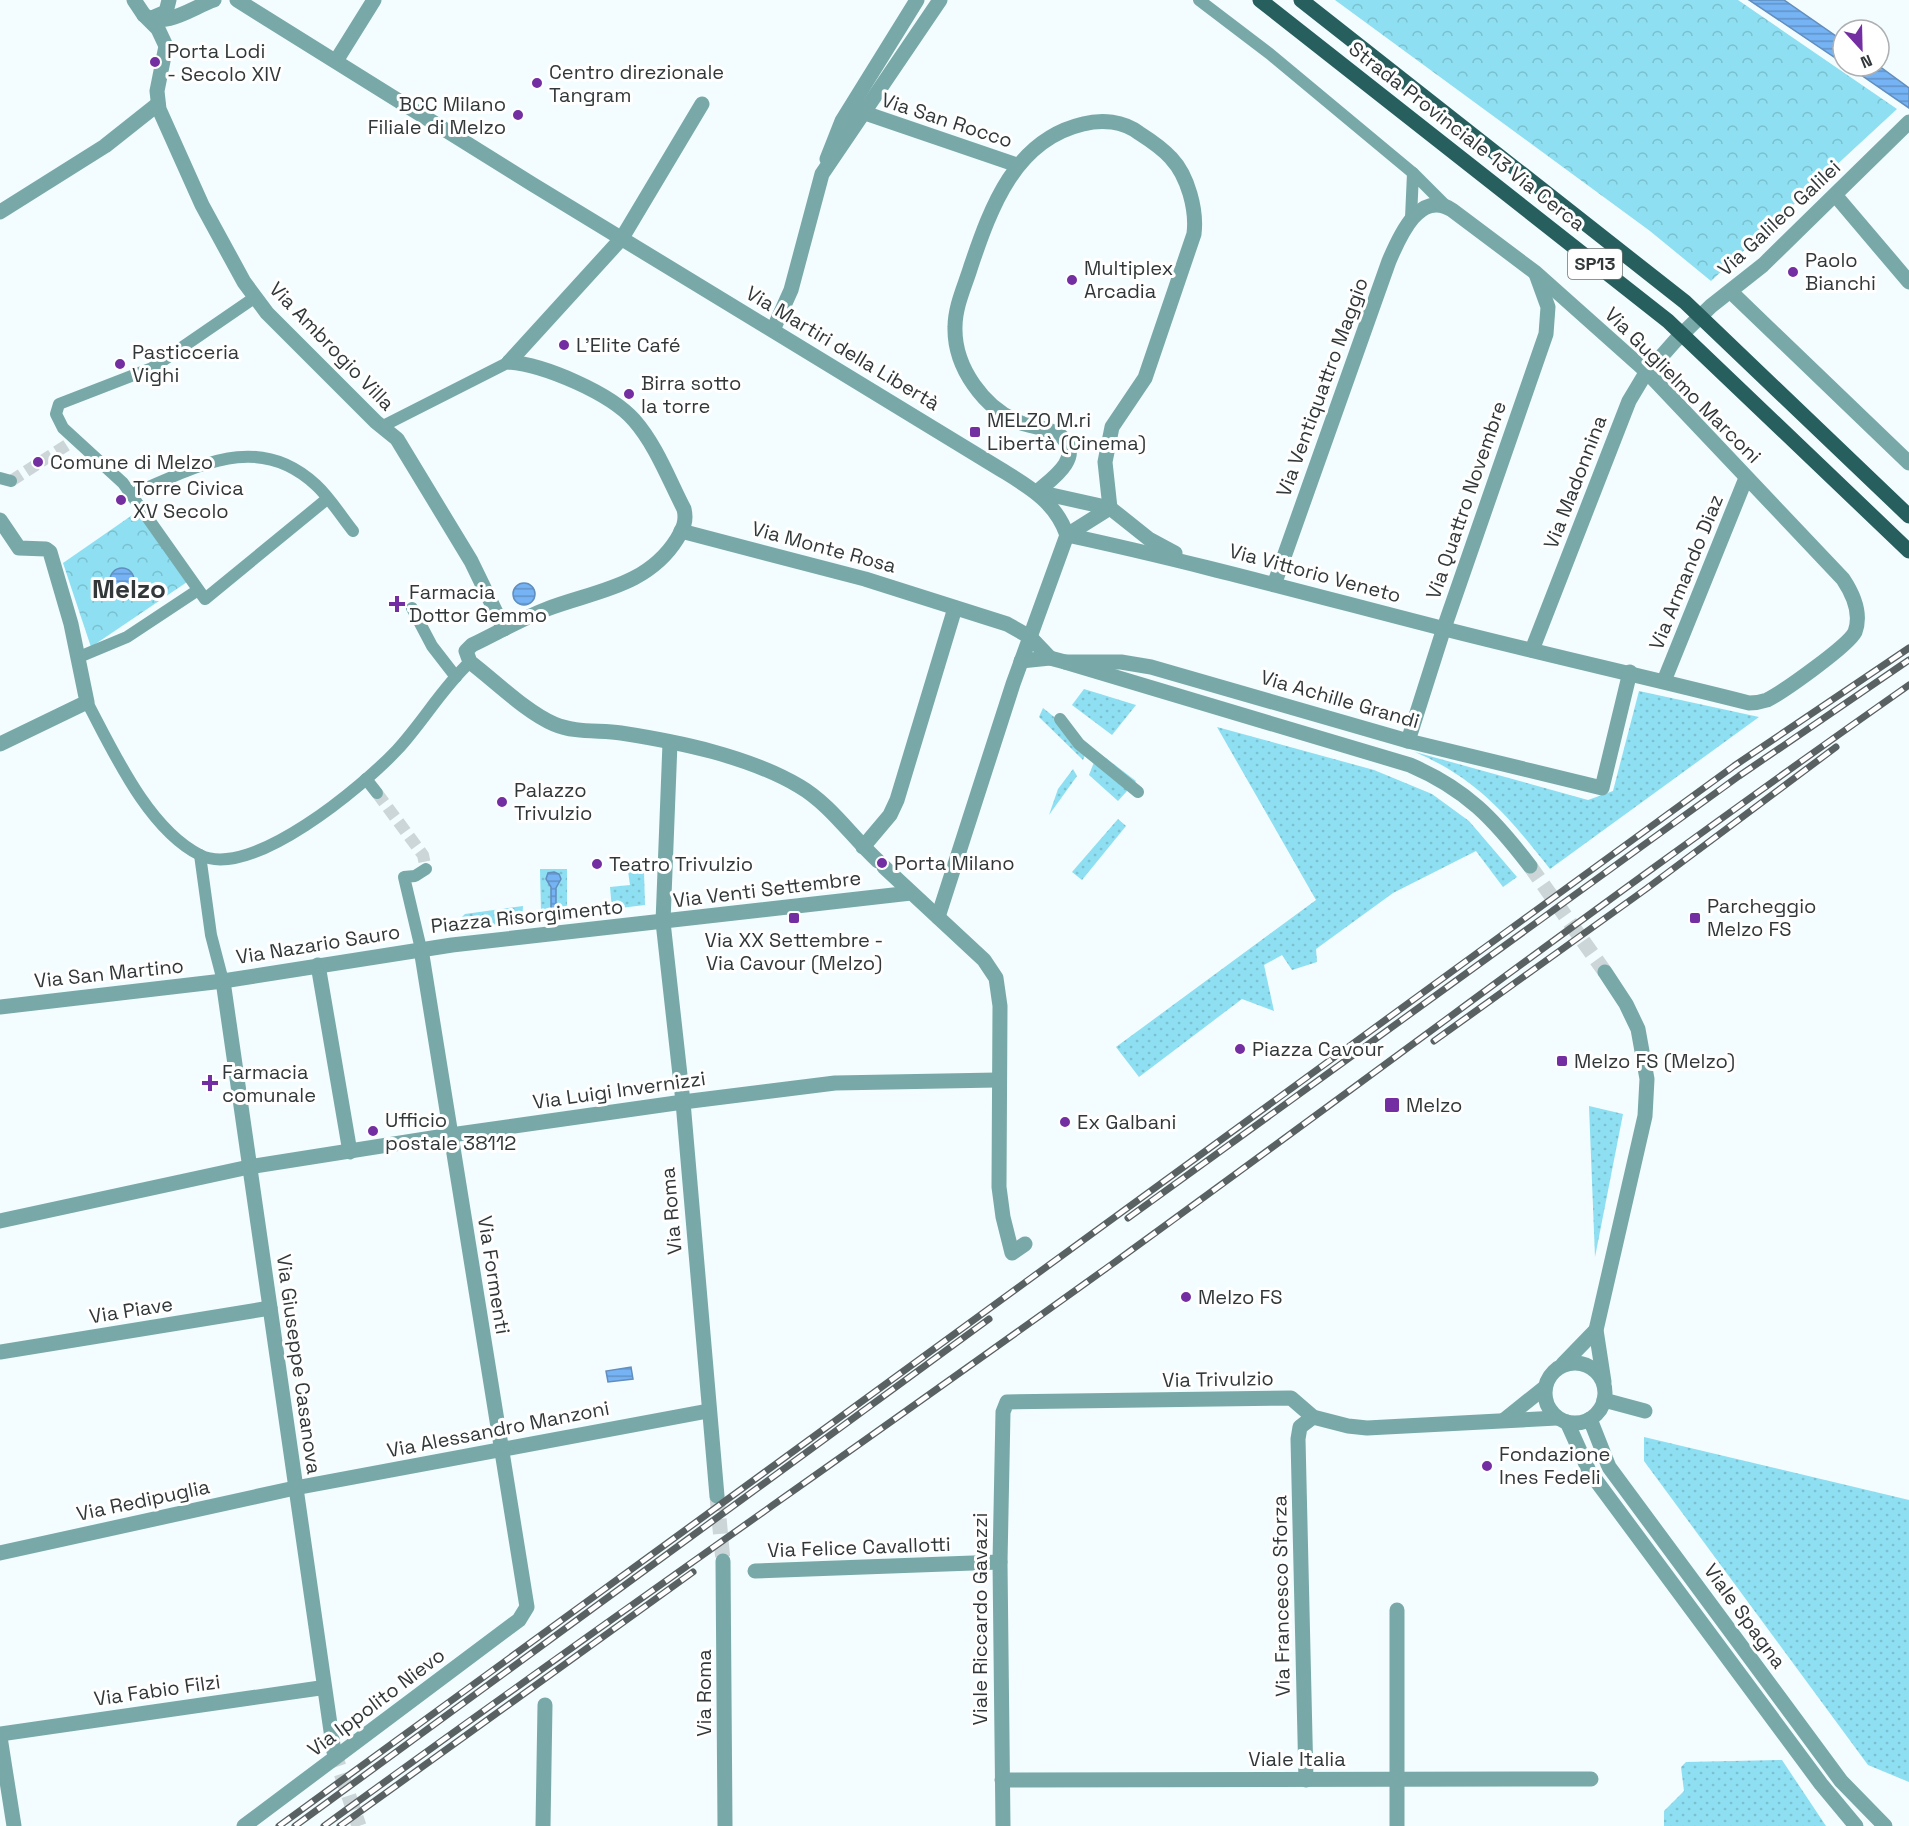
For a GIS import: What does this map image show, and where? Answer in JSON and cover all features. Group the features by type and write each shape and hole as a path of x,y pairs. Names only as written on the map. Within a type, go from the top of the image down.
{"main road":[{"name":"Strada Provinciale 13 Via Cerca","path":"1260,0 1668,321 1909,551"},
{"name":"Strada Provinciale 13 Via Cerca","path":"1301,0 1685,302 1909,516"}],"street":[{"path":"139,6 152,18 160,16 167,9 169,0"},
{"path":"180,0 208,2"},
{"name":"Via Martiri della Libertà","path":"237,0 1036,492 1055,509 1067,535"},
{"path":"336,61 374,0"},
{"name":"Via San Rocco","path":"858,110 917,0"},
{"name":"Via San Rocco","path":"773,330 791,290 818,184 825,170 833,140 940,0"},
{"path":"1199,0 1270,54 1413,173 1447,207"},
{"path":"139,6 154,19 165,19 208,2"},
{"path":"0,212 114,140 158,104 165,46 158,29 139,6"},
{"name":"Via Ambrogio Villa","path":"158,104 202,205 254,298 381,427 400,442 471,561 504,629"},
{"path":"381,427 509,362 622,238 702,104"},
{"name":"Via San Rocco","path":"858,110 1017,165"},
{"path":"938,917 1030,637 1067,535 1088,524 1110,508 1105,462 1110,434 1117,416 1145,378 1194,234 1196,220 1190,198 1173,159 1133,128 1116,122 1090,122 1065,129 1041,142 1017,165 995,201 959,304 955,333 963,364 983,397 1010,418 1056,434 1066,444 1068,454 1066,465 1036,492"},
{"name":"Via Galileo Galilei","path":"1675,341 1711,306 1731,292 1836,196 1909,122"},
{"path":"1413,173 1417,215 1435,206 1447,207"},
{"path":"1836,196 1909,282"},
{"name":"Via Guglielmo Marconi","path":"1447,207 1536,273 1647,372 1843,579 1852,592 1857,621 1848,643 1769,699 1749,703"},
{"name":"Via Ventiquattro Maggio","path":"1274,585 1389,261 1417,215"},
{"name":"Via Quattro Novembre","path":"1408,741 1444,628 1546,334 1548,307 1536,273"},
{"path":"1731,292 1909,463"},
{"path":"254,298 152,368 59,404 57,419 71,442 106,466 132,494 205,599 327,499"},
{"name":"Via Madonnina","path":"1532,650 1629,401 1647,372 1675,341"},
{"path":"0,520 20,548 46,549 51,555 79,657 87,702 142,800 173,833 200,855 211,858 231,857 276,843 315,818 366,779 404,742 456,677 472,645 560,605 610,590 641,575 667,553 681,531 686,519 684,509 644,435 625,411 544,369 509,362"},
{"path":"132,494 205,464 251,455 279,463 316,485 353,531"},
{"name":"Via Armando Diaz","path":"1664,681 1746,478"},
{"name":"Via Vittorio Veneto","path":"1036,492 1110,508 1149,538 1200,564"},
{"name":"Via Monte Rosa","path":"681,531 834,570 1007,624 1030,637 1057,660"},
{"name":"Via Vittorio Veneto","path":"1067,535 1200,564 1274,585 1749,703"},
{"path":"79,657 127,637 198,590"},
{"path":"412,608 432,646 456,677"},
{"path":"863,847 881,827 896,804 955,608"},
{"path":"468,656 552,723 566,728 620,733 670,743 736,760 794,783 824,805 863,847 984,960 994,975 1000,1006 997,1080 999,1187 1003,1216 1012,1253 1025,1244"},
{"path":"1057,660 1217,709 1385,756 1427,772 1444,780 1474,802 1503,831 1530,866"},
{"name":"Via Achille Grandi","path":"1022,661 1057,660 1151,667 1408,741 1602,788 1630,672"},
{"path":"0,744 87,702"},
{"path":"1060,719 1078,744 1138,792"},
{"name":"Via Roma","path":"670,743 663,922 683,1102 717,1496"},
{"path":"366,779 377,793"},
{"path":"200,855 211,935 223,981"},
{"name":"Piazza Risorgimento","path":"426,868 415,876 404,877 421,949 663,922"},
{"name":"Via Venti Settembre","path":"663,922 911,893"},
{"name":"Via Nazario Sauro","path":"223,981 421,949"},
{"name":"Via Formenti","path":"421,949 527,1607"},
{"path":"318,965 350,1152"},
{"path":"1544,1388 1549,1410 1562,1420 1579,1423 1590,1419 1596,1414 1604,1400 1604,1382 1596,1330 1645,1116 1647,1092 1647,1073 1640,1035 1626,1004 1605,972"},
{"name":"Via San Martino","path":"0,1007 223,981"},
{"name":"Via Giuseppe Casanova","path":"223,981 334,1752"},
{"name":"Via Luigi Invernizzi","path":"0,1221 249,1167 683,1102 835,1083 997,1080"},
{"name":"Via Piave","path":"0,1352 270,1308"},
{"path":"1504,1420 1544,1388 1554,1370 1576,1354 1596,1330"},
{"path":"1562,1365 1574,1362 1587,1365 1597,1371 1604,1382"},
{"name":"Via Trivulzio","path":"1003,1412 1005,1405 1012,1401 1034,1400 1045,1403 1291,1398 1314,1417 1348,1426 1367,1428 1504,1420 1562,1420"},
{"path":"1604,1400 1645,1411"},
{"name":"Via Alessandro Manzoni","path":"295,1488 708,1412"},
{"name":"Viale Riccardo Gavazzi","path":"1003,1412 1000,1562 1003,1826"},
{"name":"Via Francesco Sforza","path":"1306,1780 1298,1439 1300,1427 1314,1417"},
{"name":"Viale Spagna","path":"1590,1419 1609,1467 1841,1781 1885,1826"},
{"name":"Viale Spagna","path":"1562,1420 1588,1471 1821,1784 1856,1826"},
{"name":"Via Redipuglia","path":"0,1553 295,1488"},
{"name":"Via Roma","path":"723,1561 725,1826"},
{"name":"Via Felice Cavallotti","path":"755,1571 1000,1562"},
{"name":"Via Ippolito Nievo","path":"244,1826 519,1620 527,1607"},
{"path":"1396,1826 1397,1610"},
{"name":"Via Fabio Filzi","path":"0,1736 320,1688"},
{"path":"543,1826 545,1705"},
{"path":"0,1736 14,1826"},
{"name":"Viale Italia","path":"1002,1780 1591,1779"}],"green space":[{"path":"1335,0 1738,0 1831,64 1831,78 1852,78 1897,109 1711,281 1650,231"},
{"path":"141,509 190,580 91,647 63,563"},
{"path":"1084,689 1136,705 1112,735 1072,705"},
{"path":"1639,691 1759,717 1550,869 1506,816 1475,787 1457,774 1415,752 1588,800 1613,791"},
{"path":"1043,708 1089,745 1083,760 1039,717"},
{"path":"1217,727 1374,770 1432,794 1469,821 1517,877 1503,887 1476,851 1393,893 1316,949 1317,962 1292,970 1282,955 1264,965 1274,1011 1242,999 1139,1077 1116,1047 1316,900"},
{"path":"1098,752 1136,781 1118,801 1089,775"},
{"path":"1073,769 1077,776 1049,815 1058,789"},
{"path":"1118,819 1126,826 1082,880 1072,872"},
{"path":"540,869 567,869 567,910 541,911"},
{"path":"628,871 644,872 645,905 612,909 610,887 630,885"},
{"path":"523,906 522,921 463,928 461,918 465,914"},
{"path":"1589,1106 1623,1114 1595,1257"},
{"path":"1644,1437 1909,1500 1909,1782 1868,1765 1644,1461"},
{"path":"1782,1760 1826,1826 1664,1826 1664,1811 1684,1791 1681,1767 1686,1762"}],"shaded area":[{"path":"1749,0 1784,0 1831,33 1831,55"},
{"path":"1891,75 1909,88 1909,108 1865,78 1891,78"},
{"path":"122,568 131,571 134,580 131,589 122,592 113,589 110,580 113,571"},
{"path":"524,583 532,586 535,594 532,602 524,605 516,602 513,594 516,586"},
{"path":"548,873 559,874 561,879 556,888 556,915 551,915 551,887 546,879"},
{"path":"631,1367 633,1379 608,1382 606,1371"}],"tunnel":[{"path":"11,481 67,445"},
{"path":"377,793 423,855 426,869"},
{"path":"1530,866 1605,972"},
{"path":"717,1496 723,1561"},
{"path":"334,1752 359,1826"}],"railway":[{"path":"279,1826 1734,766 1909,648"},
{"path":"1128,1218 1739,776 1909,660"},
{"path":"324,1826 1115,1262 1610,900 1909,685"},
{"path":"1434,1041 1646,889 1836,747"},
{"path":"295,1826 989,1319"},
{"path":"340,1826 693,1572"}],"place":[{"name":"Porta Lodi - Secolo XIV","path":"155,62"},
{"name":"Centro direzionale Tangram","path":"537,83"},
{"name":"BCC Milano Filiale di Melzo","path":"518,115"},
{"name":"Paolo Bianchi","path":"1793,272"},
{"name":"Multiplex Arcadia","path":"1072,280"},
{"name":"L'Elite Café","path":"564,345"},
{"name":"Pasticceria Vighi","path":"120,364"},
{"name":"Birra sotto la torre","path":"629,394"},
{"name":"MELZO M.ri Libertà (Cinema)","path":"975,432"},
{"name":"Comune di Melzo","path":"38,462"},
{"name":"Torre Civica XV Secolo","path":"121,500"},
{"name":"Farmacia Dottor Gemmo","path":"397,604"},
{"name":"Palazzo Trivulzio","path":"502,802"},
{"name":"Porta Milano","path":"882,863"},
{"name":"Teatro Trivulzio","path":"597,864"},
{"name":"Via XX Settembre - Via Cavour (Melzo)","path":"794,918"},
{"name":"Parcheggio Melzo FS","path":"1695,918"},
{"name":"Piazza Cavour","path":"1240,1049"},
{"name":"Melzo FS (Melzo)","path":"1562,1061"},
{"name":"Farmacia comunale","path":"210,1083"},
{"name":"Melzo","path":"1392,1105"},
{"name":"Ex Galbani","path":"1065,1122"},
{"name":"Ufficio postale 38112","path":"373,1131"},
{"name":"Melzo FS","path":"1186,1297"},
{"name":"Fondazione Ines Fedeli","path":"1487,1466"}],"district":[{"name":"Melzo","path":"129,589"}]}
